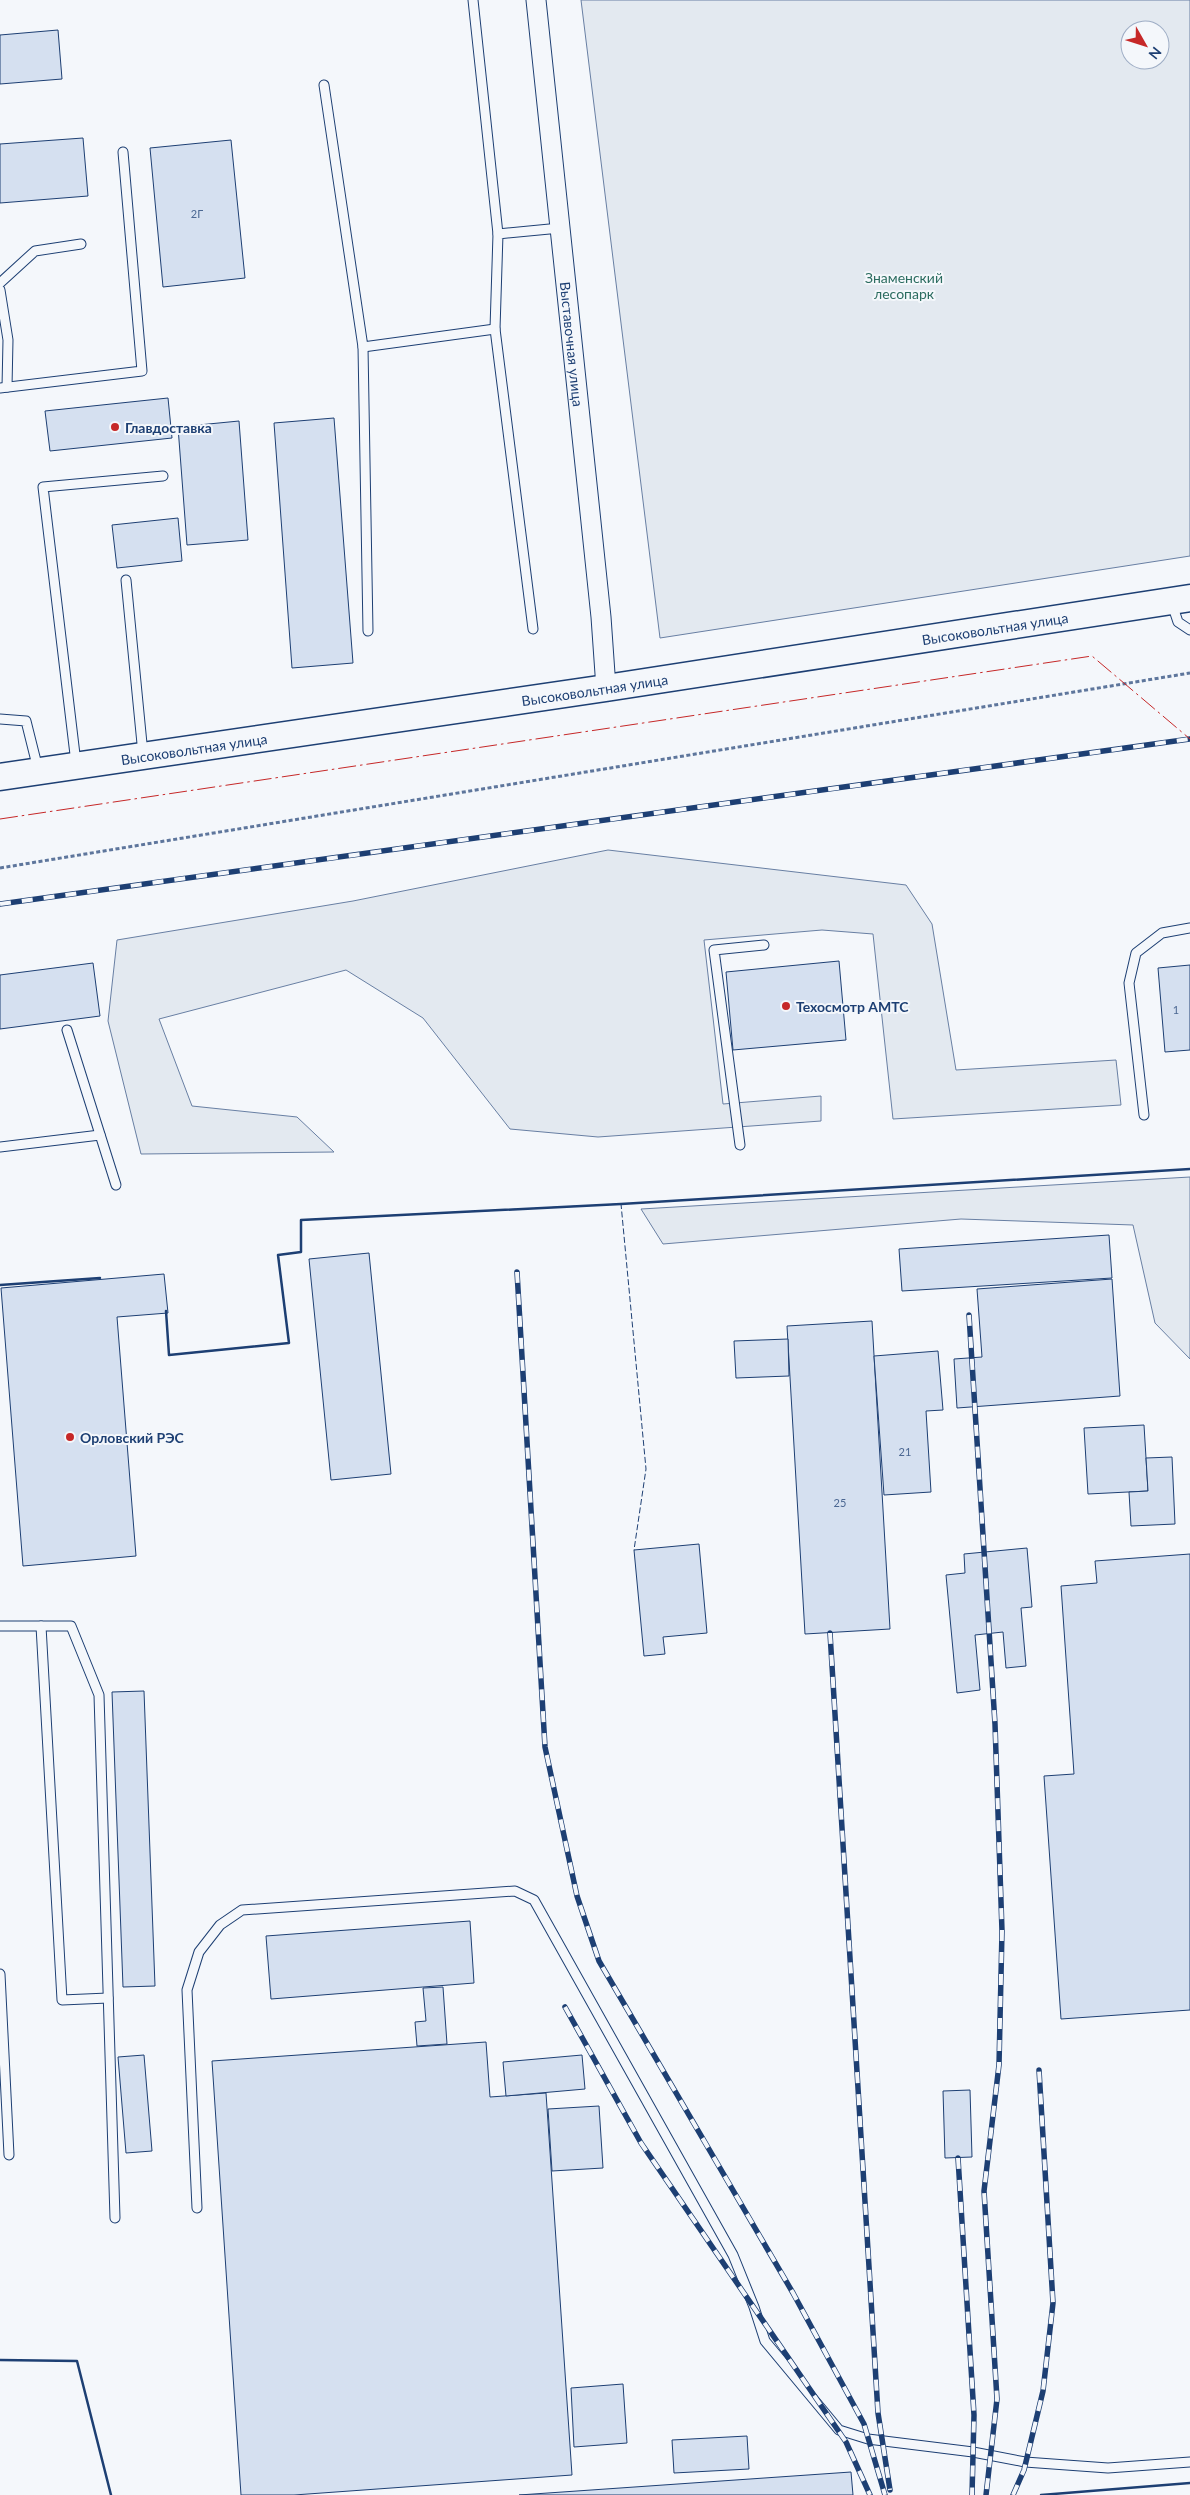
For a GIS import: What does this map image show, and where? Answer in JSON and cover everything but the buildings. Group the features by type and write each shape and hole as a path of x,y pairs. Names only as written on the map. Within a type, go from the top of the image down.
{"main road":[{"name":"Высоковольтная улица","path":"0,777 606,688 1180,600"}],"street":[{"name":"Выставочная улица","path":"536,0 601,617 606,688"}],"lane":[{"path":"473,0 498,234 495,329 533,629"},
{"path":"324,85 363,347 368,631"},
{"path":"0,290 8,340 3,388 142,371 123,152"},
{"path":"498,234 560,228"},
{"path":"0,282 35,251 81,244"},
{"path":"363,347 495,329"},
{"path":"77,766 43,486 163,476"},
{"path":"126,580 143,756"},
{"path":"1180,600 1178,622 1190,630"},
{"path":"0,720 26,721 38,772"},
{"path":"1144,1115 1129,983 1136,953 1162,933 1190,928"},
{"path":"740,1145 714,950 764,945"},
{"path":"67,1030 116,1185"},
{"path":"0,1147 100,1135"},
{"path":"0,1626 71,1626 99,1695 115,2218"},
{"path":"41,1626 62,2000 108,1998"},
{"path":"197,2208 187,1990 200,1952 220,1925 242,1910 515,1891 534,1900 733,2255 754,2307 764,2341 839,2430 868,2439 973,2452 1026,2462 1108,2468 1190,2462"},
{"path":"0,1974 9,2155"}],"path":[{"path":"0,868 1190,673"}],"green space":[{"name":"Знаменский лесопарк","path":"581,0 1190,0 1190,556 660,638"},
{"path":"608,850 906,885 932,924 956,1070 1116,1060 1121,1105 893,1119 873,934 822,930 704,940 723,1104 821,1096 821,1121 598,1137 510,1129 423,1018 346,970 159,1019 192,1106 297,1117 334,1152 141,1154 108,1021 117,940 353,901"},
{"path":"1190,1177 1190,1359 1155,1323 1133,1225 961,1219 663,1244 641,1209"}],"railway":[{"path":"0,904 1190,739"},
{"path":"517,1272 545,1747 577,1896 599,1961 793,2293 864,2424 885,2495"},
{"path":"969,1315 995,1724 1002,1931 999,2065 984,2191 997,2399 986,2495"},
{"path":"830,1633 878,2413 890,2490"},
{"path":"565,2007 641,2143 846,2442 870,2495"},
{"path":"1013,2495 1024,2470 1043,2391 1053,2303 1039,2070"},
{"path":"958,2158 974,2415 972,2495"}],"fence":[{"path":"166,1310 169,1355 289,1343 278,1255 301,1252 301,1220 621,1204 646,1469 634,1550"}],"wall":[{"path":"166,1311 169,1355 289,1343 278,1255 301,1252 301,1220 621,1204 1190,1169"},
{"path":"0,1285 100,1278"},
{"path":"0,2360 77,2361 111,2495"},
{"path":"1041,2495 1190,2483"}],"power":[{"path":"0,819 1092,656 1190,739"}],"place":[{"name":"Главдоставка","path":"115,427"},
{"name":"Техосмотр АМТС","path":"786,1006"},
{"name":"Орловский РЭС","path":"70,1437"}]}
